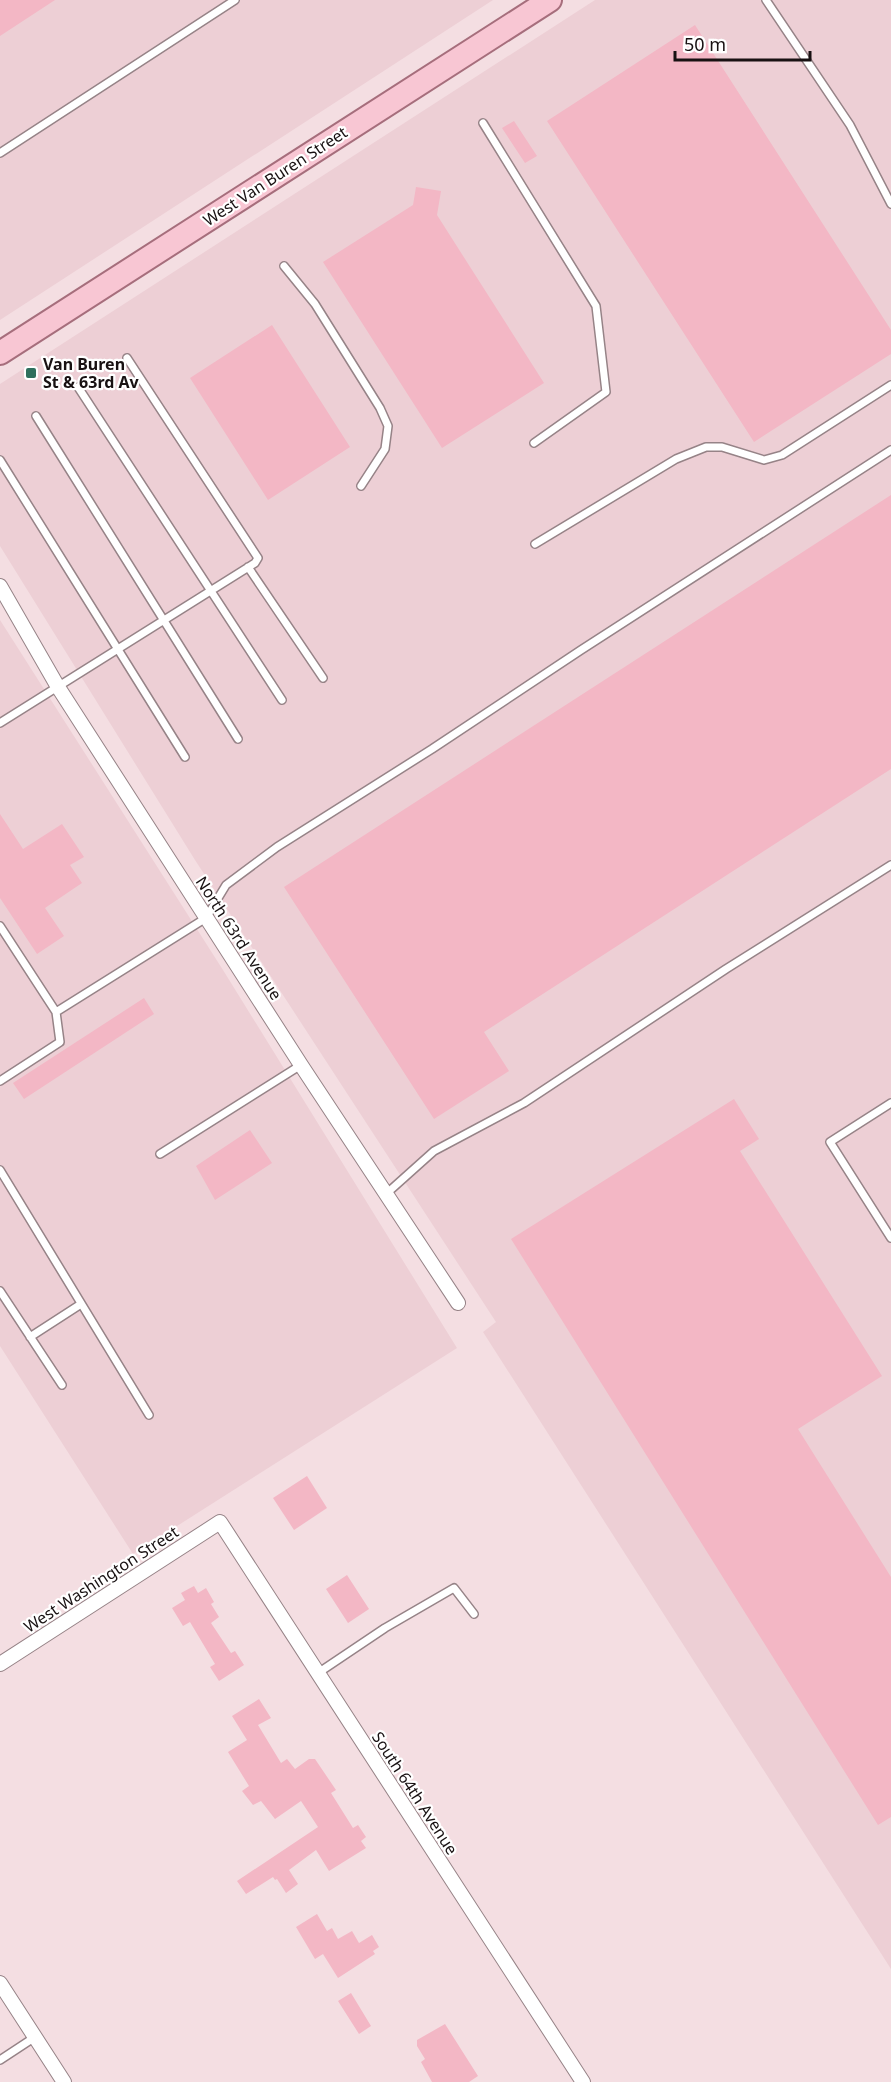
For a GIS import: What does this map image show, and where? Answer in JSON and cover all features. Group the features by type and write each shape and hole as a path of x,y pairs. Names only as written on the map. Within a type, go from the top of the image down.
{"main road":[{"name":"West Van Buren Street","path":"0,353 550,0"}],"street":[{"name":"North 63rd Avenue","path":"0,586 58,687 301,1065 458,1303"},
{"name":"West Washington Street","path":"0,1664 220,1522"},
{"name":"South 64th Avenue","path":"220,1522 583,2082"},
{"path":"0,1983 64,2082"}],"lane":[{"path":"0,153 235,0"},
{"path":"766,0 850,125 891,204"},
{"path":"483,123 596,306 606,392 534,443"},
{"path":"284,266 315,304 380,408 388,426 385,449 361,486"},
{"path":"0,723 249,567 258,558 127,358"},
{"path":"535,544 676,459 706,447 722,447 764,460 782,455 891,385"},
{"path":"78,387 282,700"},
{"path":"36,417 238,739"},
{"path":"56,1012 206,918 226,885 277,847 432,749 891,450"},
{"path":"0,460 185,757"},
{"path":"249,567 323,678"},
{"path":"386,1194 434,1151 524,1104 726,969 891,865"},
{"path":"0,926 56,1012 60,1042 0,1081"},
{"path":"160,1154 301,1065"},
{"path":"891,1103 830,1142 891,1238"},
{"path":"0,1170 149,1415"},
{"path":"0,1291 62,1385"},
{"path":"30,1337 81,1304"},
{"path":"318,1673 385,1628 454,1588 474,1614"},
{"path":"0,2060 35,2037"}],"shaded area":[{"path":"0,0 493,0 0,320"},
{"path":"595,0 891,0 891,1969 483,1332 496,1322 195,860 0,546 0,384"},
{"path":"0,620 223,970 457,1348 133,1554 0,1346"}],"building":[{"path":"0,0 55,0 0,36"},
{"path":"695,25 891,330 891,354 754,442 547,121"},
{"path":"514,121 537,156 525,163 502,128"},
{"path":"416,187 441,191 437,215 544,383 442,448 323,262 413,205"},
{"path":"272,325 350,447 268,500 190,378"},
{"path":"891,495 891,769 484,1032 509,1071 434,1119 284,887"},
{"path":"0,814 23,849 62,824 84,857 70,865 82,883 45,908 64,936 37,954 0,898"},
{"path":"144,998 154,1014 24,1099 13,1083"},
{"path":"734,1099 759,1139 740,1151 882,1376 798,1429 891,1577 891,1817 878,1825 511,1239"},
{"path":"250,1130 272,1163 215,1200 196,1166"},
{"path":"307,1476 327,1508 294,1530 273,1498"},
{"path":"347,1575 369,1609 348,1623 326,1589"},
{"path":"194,1586 198,1593 206,1588 214,1602 211,1604 219,1617 211,1623 231,1653 235,1651 244,1665 219,1681 210,1667 215,1664 190,1622 183,1626 172,1608 185,1600 181,1593"},
{"path":"259,1699 271,1718 258,1725 281,1763 287,1759 295,1769 309,1759 315,1759 336,1790 331,1793 353,1828 358,1825 366,1837 361,1841 366,1848 329,1871 316,1850 289,1870 298,1884 286,1893 277,1879 273,1877 246,1894 237,1881 318,1827 301,1801 275,1819 261,1801 253,1805 242,1791 249,1786 228,1752 247,1740 232,1716"},
{"path":"317,1914 327,1931 332,1928 338,1939 352,1931 359,1943 372,1935 379,1947 373,1951 375,1954 338,1978 323,1954 315,1959 296,1927"},
{"path":"351,1993 371,2026 359,2034 338,2001"},
{"path":"445,2024 478,2076 469,2082 432,2082 421,2062 425,2059 417,2046 417,2040"}],"place":[{"name":"Van Buren St & 63rd Av","path":"31,373"}]}
